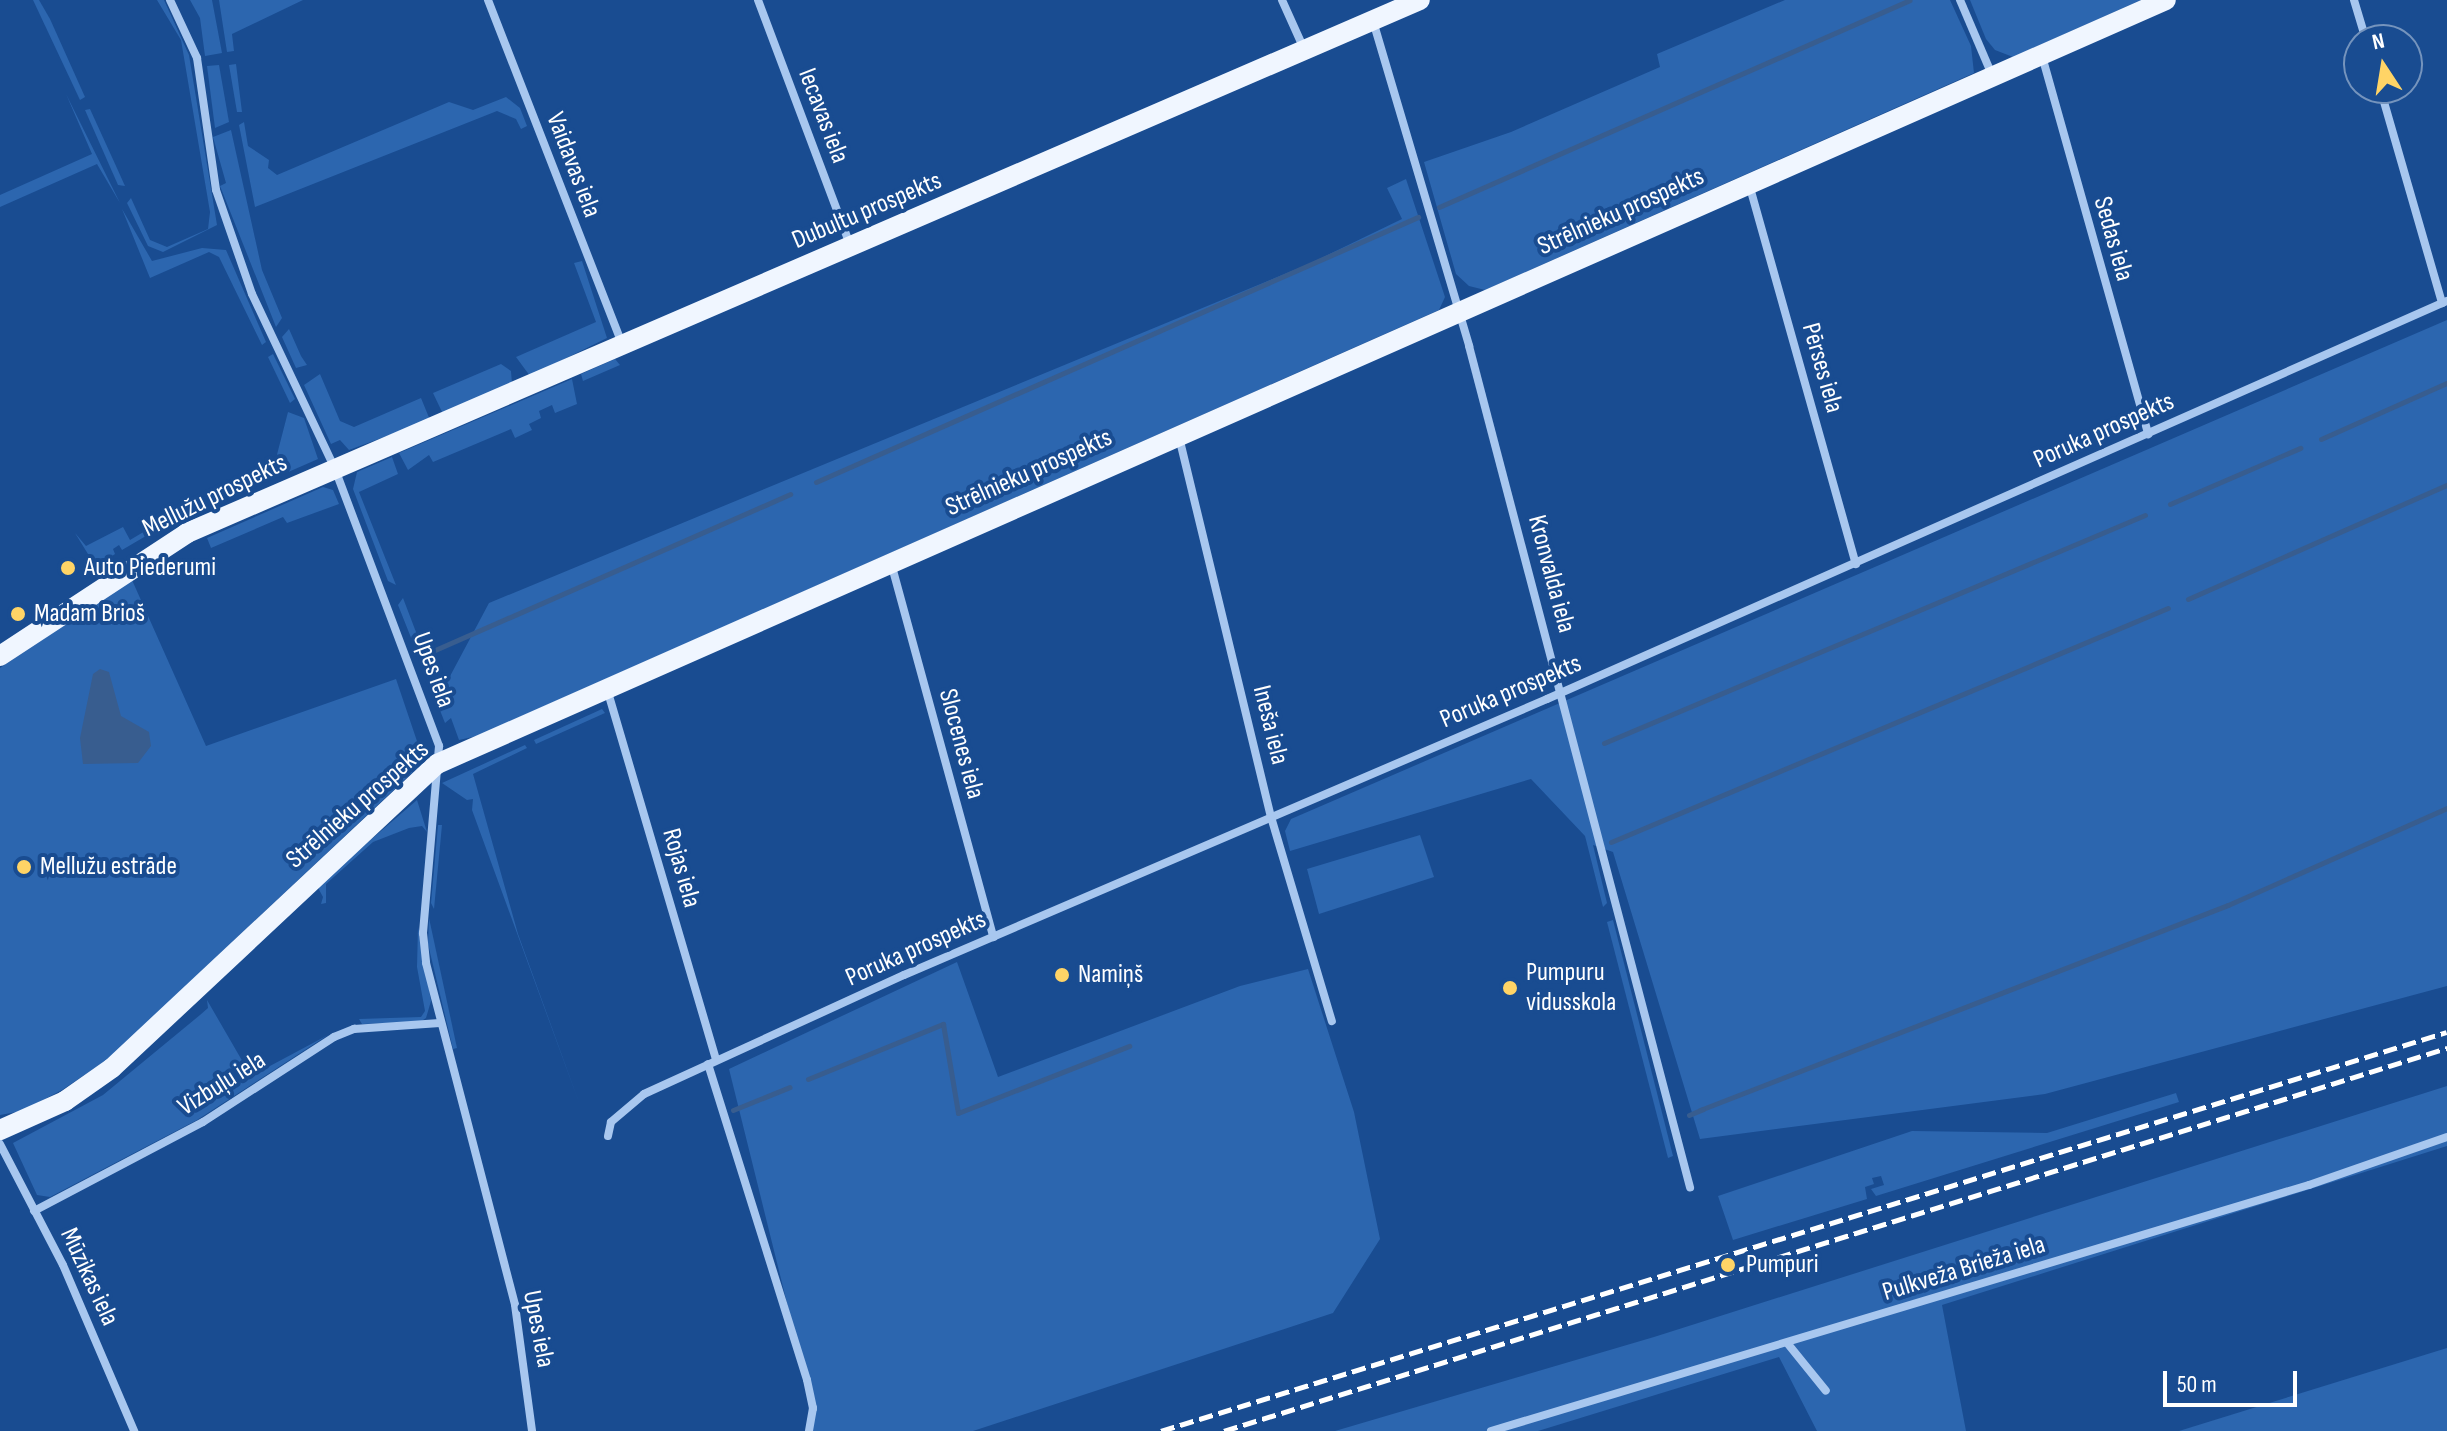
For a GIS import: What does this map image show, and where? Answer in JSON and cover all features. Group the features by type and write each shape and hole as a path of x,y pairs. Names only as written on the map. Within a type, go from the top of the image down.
{"main road":[{"name":"Dubultu prospekts","path":"335,469 1420,0"},
{"name":"Strēlnieku prospekts","path":"0,1130 65,1101 112,1068 437,764 607,686 2166,0"},
{"name":"Mellužu prospekts","path":"0,656 187,533 335,469"}],"street":[{"name":"Upes iela","path":"170,0 197,58 216,190 252,294 335,469 439,746 423,933 440,1023 515,1305 532,1431"},
{"name":"Vaidavas iela","path":"488,0 622,345"},
{"name":"Iecavas iela","path":"758,0 850,246"},
{"path":"1282,0 1304,50"},
{"path":"1960,0 1993,76"},
{"path":"2354,0 2361,24"},
{"name":"Kronvalda iela","path":"1372,21 1459,311 1690,1187"},
{"name":"Sedas iela","path":"2041,55 2148,434"},
{"path":"2385,104 2445,302"},
{"name":"Pērses iela","path":"1749,184 1856,564"},
{"name":"Poruka prospekts","path":"608,1136 611,1122 629,1102 712,1062 993,937 1856,564 2445,302"},
{"name":"Ineša iela","path":"1179,436 1271,817 1332,1021"},
{"name":"Slocenes iela","path":"891,562 993,937"},
{"name":"Rojas iela","path":"607,686 712,1062 807,1380 812,1429"},
{"name":"Vizbuļu iela","path":"34,1211 203,1122 334,1037 354,1029 440,1023"},
{"name":"Pulkveža Brieža iela","path":"1491,1431 2309,1185 2447,1137"},
{"name":"Mūzikas iela","path":"0,1144 34,1211 134,1431"},
{"path":"1788,1344 1826,1391"}],"shaded area":[{"path":"33,0 39,0 50,19 85,97 80,100"},
{"path":"157,0 164,0 189,55 217,225 163,252 148,246 127,203 131,198 150,240 167,247 208,229 210,212 181,40"},
{"path":"190,0 212,0 222,53 205,56 200,18"},
{"path":"219,0 303,0 232,34 234,51 227,52"},
{"path":"1785,0 1950,0 1971,46 1974,73 1485,290 1469,286 1456,274 1424,162 1511,132 1660,67 1657,54"},
{"path":"1970,0 2141,0 2013,57 1995,50 1986,39"},
{"path":"236,64 242,112 237,112 229,65"},
{"path":"219,65 229,122 215,128 207,66"},
{"path":"66,94 120,203 97,164 0,207 0,195 92,154"},
{"path":"506,97 520,108 527,126 521,129 516,119 497,111 255,207 239,125 244,122 248,146 269,160 268,168 277,175 449,102 473,110"},
{"path":"90,109 125,186 118,185 85,110"},
{"path":"231,130 262,270 282,318 276,327 220,186 226,183 213,137"},
{"path":"1406,179 1445,297 1439,310 477,736 459,740 451,718 445,723 398,605 403,598 440,695 489,603 1311,263 1402,219 1387,188"},
{"path":"122,209 152,261 202,248 226,250 266,342 262,345 219,257 209,252 150,278"},
{"path":"582,261 607,338 530,376 516,357 596,322 574,263"},
{"path":"2447,320 2447,986 2045,1094 1700,1139 1613,852 1593,845 1607,903 1603,907 1585,836 1531,779 1290,851 1285,831 1291,819"},
{"path":"289,329 307,365 296,368 282,337"},
{"path":"273,354 295,399 290,403 268,357"},
{"path":"615,359 620,365 583,381 581,374"},
{"path":"501,364 511,371 512,384 443,414 433,393"},
{"path":"320,374 340,421 354,427 421,398 430,420 349,450 340,440 331,444 304,385"},
{"path":"572,379 577,404 555,413 552,405 539,411 541,418 529,424 532,430 515,438 511,429 433,462 429,455 408,470 399,453"},
{"path":"288,412 304,418 318,459 206,508 202,500 273,470"},
{"path":"392,457 398,474 359,492 396,585 388,581 353,489 357,472"},
{"path":"323,487 333,490 339,504 287,523 283,517 211,548 207,538"},
{"path":"172,515 175,519 122,550 119,545 113,549 115,554 96,567 75,533 86,546 123,527 130,540"},
{"path":"132,580 206,746 396,679 420,750 418,767 108,1059 62,1090 22,1111 0,1115 0,668"},
{"path":"100,669 109,672 121,716 149,732 151,746 138,763 83,764 80,738 93,674"},
{"path":"602,709 605,713 536,744 534,740"},
{"path":"525,745 527,748 473,774 518,934 581,1108 472,810 473,799 467,800 442,783"},
{"path":"417,800 427,832 422,826 409,828 373,842 326,884 326,903 321,904 323,897 317,886"},
{"path":"438,825 442,825 434,909 431,903"},
{"path":"1420,835 1434,877 1319,914 1307,869"},
{"path":"429,918 457,1048 453,1049 428,944"},
{"path":"1613,920 1673,1156 1668,1158 1607,922"},
{"path":"418,927 431,1001 426,1018 420,1022 362,1024 359,1019 421,1017 425,1011 417,967"},
{"path":"957,962 998,1077 1240,986 1308,969 1354,1112 1380,1239 1333,1313 973,1431 809,1431 813,1408 729,1069"},
{"path":"207,1000 251,1076 328,1035 197,1120 50,1197 37,1195 13,1143 103,1095 208,1008"},
{"path":"2447,1086 2447,1146 1942,1305 1966,1431 1817,1431 1779,1357 1538,1431 1335,1431 1654,1337"},
{"path":"2176,1093 2179,1102 1876,1196 1871,1189 1884,1185 1881,1176 1872,1178 1874,1184 1865,1187 1867,1199 1733,1240 1718,1196 1912,1131 2047,1133"},
{"path":"2447,1348 2447,1431 2179,1431"}],"waterway":[{"path":"1439,207 1910,0"},
{"path":"816,482 1418,217"},
{"path":"2321,439 2447,383"},
{"path":"2170,504 2300,448"},
{"path":"2188,599 2447,485"},
{"path":"435,650 790,494"},
{"path":"1604,743 2145,515"},
{"path":"1611,842 2168,608"},
{"path":"1700,1110 2228,905 2447,808"},
{"path":"808,1079 943,1024 958,1113 1129,1046"},
{"path":"733,1110 790,1087"},
{"path":"1689,1115 1703,1109"}],"railway":[{"path":"1161,1431 2447,1032"},
{"path":"1224,1431 2447,1048"}],"place":[{"name":"Auto Piederumi","path":"68,568"},
{"name":"Madam Brioš","path":"18,614"},
{"name":"Mellužu estrāde","path":"24,867"},
{"name":"Namiņš","path":"1062,975"},
{"name":"Pumpuru vidusskola","path":"1510,988"},
{"name":"Pumpuri","path":"1728,1265"}]}
